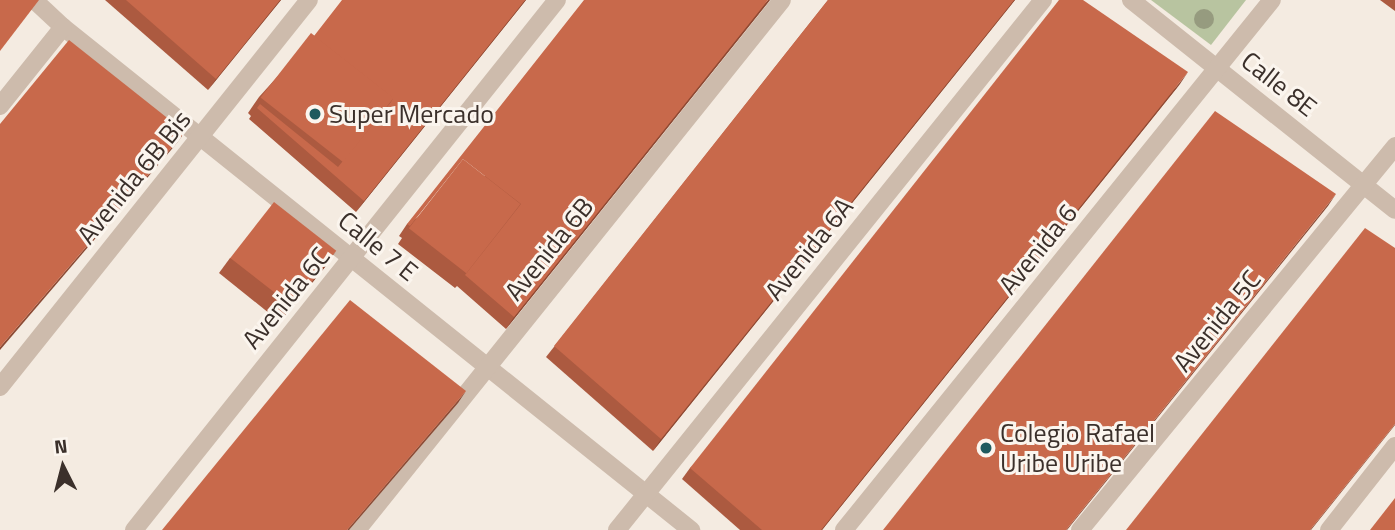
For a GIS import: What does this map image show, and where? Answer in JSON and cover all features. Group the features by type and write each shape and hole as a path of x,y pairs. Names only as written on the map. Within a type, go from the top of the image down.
{"street":[{"name":"Calle 7 E","path":"34,0 63,27 691,530"},
{"name":"Avenida 6B Bis","path":"0,387 309,0"},
{"name":"Avenida 6C","path":"134,530 557,0"},
{"name":"Avenida 6B","path":"357,530 782,0"},
{"name":"Avenida 6A","path":"617,530 1043,0"},
{"name":"Calle 8E","path":"1131,0 1395,210"},
{"name":"Avenida 6","path":"844,530 1272,0"},
{"path":"0,106 63,27"},
{"name":"Avenida 5C","path":"1080,530 1395,146"},
{"path":"1329,530 1395,446"}],"green space":[{"path":"1151,0 1246,0 1211,45"}],"building":[{"path":"0,0 39,0 0,51"},
{"path":"126,0 280,0 216,79"},
{"path":"342,0 525,0 364,201 257,108 260,104 338,167 391,102 393,98 314,36"},
{"path":"584,0 768,0 514,317 465,275 521,204 463,159 410,226 407,224"},
{"path":"828,0 1014,0 661,439 554,346"},
{"path":"1059,0 1083,0 1188,72 821,530 762,530 690,468"},
{"name":"Super Mercado","path":"311,33 394,98 343,162 261,98"},
{"path":"69,40 185,132 0,347 0,124"},
{"path":"1215,111 1336,194 1066,530 883,530"},
{"path":"463,159 521,204 466,273 409,228"},
{"path":"274,202 336,251 293,307 230,258"},
{"path":"1365,228 1395,248 1395,424 1310,530 1126,530"},
{"path":"350,300 466,391 347,530 162,530"},
{"path":"1395,498 1395,530 1370,530"}],"place":[{"name":"Super Mercado","path":"315,114"},
{"name":"Colegio Rafael Uribe Uribe","path":"986,448"}]}
